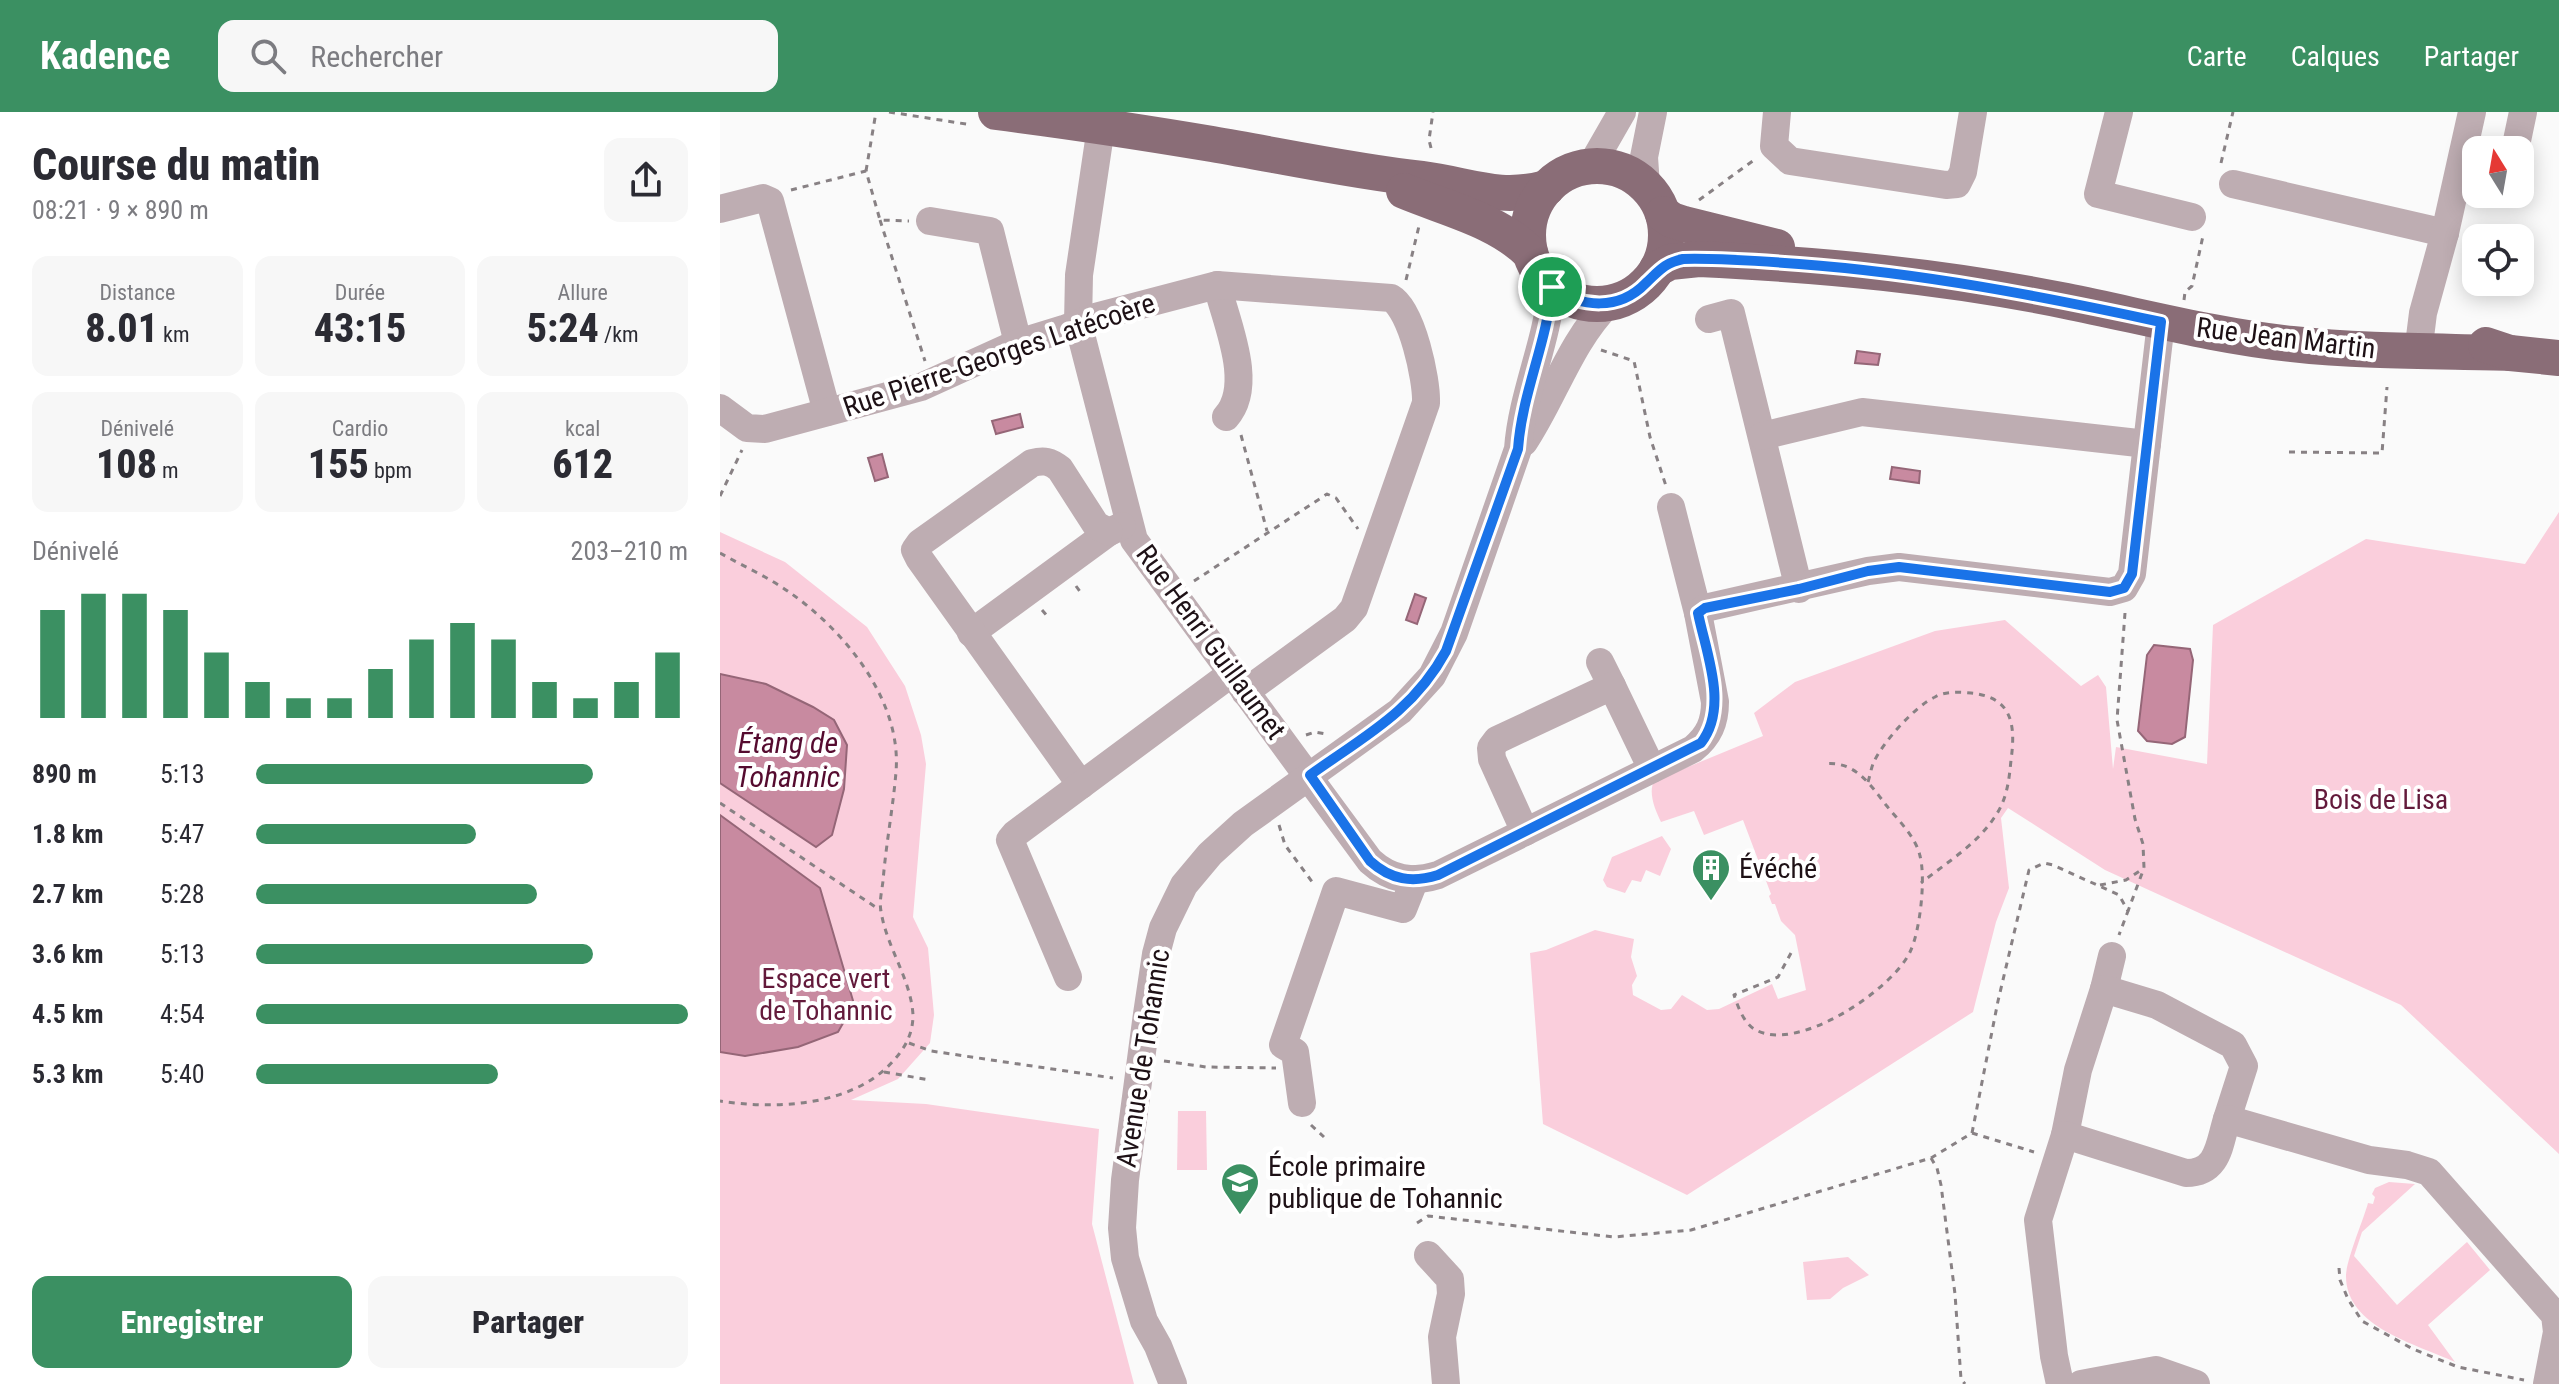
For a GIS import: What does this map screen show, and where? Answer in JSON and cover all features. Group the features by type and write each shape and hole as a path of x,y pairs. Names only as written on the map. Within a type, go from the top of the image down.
{"main road":[{"path":"984,118 1101,127 1497,194 1512,195 1547,188"},
{"path":"1591,166 1621,170 1666,202 1666,242 1657,269 1637,292 1609,303 1578,302 1552,287 1535,266 1530,253 1530,218 1537,202 1547,188 1567,173 1591,166"},
{"path":"1359,172 1490,225 1509,235 1530,253"},
{"name":"Rue Jean Martin","path":"1666,202 1672,220 1684,224 1876,270 2065,301 2161,322 2294,345 2384,351 2510,353"},
{"name":"Rue Jean Martin","path":"1657,269 1670,262 1699,259 1876,270"},
{"path":"2065,301 2197,314 2325,337 2356,340 2420,337 2480,343 2510,353 2559,358"}],"street":[{"path":"1591,166 1622,112"},
{"path":"1653,112 1644,157 1666,202"},
{"path":"1777,112 1774,146 1790,161 1957,184 1963,172 1973,112"},
{"path":"2119,112 2098,194 2192,217"},
{"path":"2420,337 2423,313 2445,233 2472,112"},
{"path":"2518,136 2523,112"},
{"name":"Rue Henri Guillaumet","path":"1101,127 1079,275 1078,323 1119,527 1134,540 1310,775 1370,861 1395,878 1415,879"},
{"path":"2233,184 2445,233"},
{"path":"720,209 763,198 770,201 775,209 827,412"},
{"path":"930,221 990,231 1018,343"},
{"path":"1217,285 1241,378 1230,412"},
{"name":"Rue Pierre-Georges Latécoère","path":"752,429 765,429 927,385 1018,343 1078,323 1217,285 1385,296 1397,301"},
{"name":"Avenue de Tohannic","path":"1518,449 1520,422 1548,321 1552,287"},
{"path":"1068,977 1010,840 1081,785 1238,682 1351,613 1426,403 1412,331 1397,301"},
{"name":"Avenue de Tohannic","path":"1150,1384 1144,1321 1125,1258 1122,1206 1147,1014 1163,928 1184,885 1210,854 1243,824 1400,711 1432,676 1454,633 1518,449 1545,407 1578,342 1609,303"},
{"path":"1709,319 1731,313 1799,589"},
{"path":"1698,613 1705,608 1868,571 1899,567 2110,592 2124,588 2132,574 2161,322"},
{"path":"720,408 752,429"},
{"path":"1762,436 1862,412 2147,444"},
{"path":"1081,785 915,550 920,543 1032,463 1043,460 1060,469 1096,525 1119,527"},
{"path":"1305,1112 1295,1052 1283,1045 1336,891 1403,909 1415,879 1438,875 1693,749 1708,734 1715,702 1698,613 1671,507"},
{"path":"971,633 1119,527"},
{"path":"1525,832 1492,759 1491,748 1497,740 1606,674 1652,769"},
{"path":"2060,1384 2038,1220 2061,1147 2078,1070 2112,956"},
{"path":"2061,1147 2186,1173 2203,1171 2214,1160 2244,1066 2233,1045 2157,1005 2104,989"},
{"path":"2227,1119 2369,1160 2407,1165 2429,1172 2555,1315 2557,1332 2539,1383"},
{"path":"1428,1255 1450,1279 1451,1294 1442,1337 1446,1384"},
{"name":"Avenue de Tohannic","path":"1144,1321 1173,1384"},
{"path":"2081,1384 2156,1370 2196,1384"}],"path":[{"path":"876,112 866,171 927,369"},
{"path":"889,112 984,118"},
{"path":"1431,148 1429,140 1433,112"},
{"path":"1666,202 1774,146"},
{"path":"770,201 788,191 866,171"},
{"path":"1397,301 1404,294 1421,217"},
{"path":"880,220 930,221"},
{"path":"1578,342 1634,361 1650,437 1671,507"},
{"path":"2289,452 2382,453 2387,387"},
{"path":"1230,412 1267,531"},
{"path":"720,496 752,429"},
{"path":"1174,595 1320,497 1332,494 1359,530 1378,536"},
{"path":"720,553 806,604 842,640 871,678 881,699 890,723 897,769 880,910 913,1015 909,1043 884,1072 853,1090 811,1102 746,1105 720,1101"},
{"path":"2112,956 2144,868 2143,844 2135,819 2117,720 2125,624 2124,588"},
{"path":"1868,782 1873,763 1895,732 1935,696 1957,692 1989,695 2002,703 2008,712 2013,728 2012,751 2003,804 1981,834 1921,883"},
{"path":"1306,735 1315,732 1328,734"},
{"path":"1791,953 1778,977 1734,995 1746,1021 1755,1030 1769,1035 1796,1034 1815,1029 1882,988 1909,953 1918,921 1920,854 1912,837 1868,782 1847,767 1824,764"},
{"path":"720,803 880,910"},
{"path":"1278,821 1285,845 1330,907"},
{"path":"1972,1133 1998,1001 2029,870 2044,863 2053,865 2119,895 2128,911"},
{"path":"2098,886 2126,880 2144,868"},
{"path":"909,1043 931,1051 1124,1079"},
{"path":"1160,1061 1206,1067 1285,1069"},
{"path":"884,1072 930,1080"},
{"path":"1305,1112 1324,1137"},
{"path":"1417,1223 1428,1216 1614,1237 1691,1230 1931,1158 1972,1133 2061,1147"},
{"path":"1931,1158 1941,1185 1955,1294 1961,1379 1965,1384"},
{"path":"2339,1268 2348,1299 2362,1321 2413,1349 2458,1367 2539,1383"}],"green space":[{"name":"Bois de Lisa","path":"2559,512 2559,1154 2401,1005 2105,870 2008,808 2001,818 2009,888 1996,922 1973,1012 1687,1195 1543,1124 1530,953 1546,950 1595,930 1634,939 1631,957 1637,976 1632,985 1633,995 1661,1010 1671,1009 1682,995 1707,1010 1719,1009 1772,984 1778,999 1806,990 1795,935 1781,921 1775,904 1772,904 1743,820 1704,835 1694,811 1661,822 1652,796 1654,781 1763,736 1754,713 1795,682 1935,631 2005,620 2081,686 2098,675 2106,687 2113,769 2116,747 2207,764 2213,625 2366,539 2525,564"},
{"name":"Espace vert de Tohannic","path":"720,532 785,562 867,627 905,686 921,735 926,764 913,917 928,948 934,1015 930,1043 898,1079 851,1100 926,1104 1099,1129 1092,1224 1134,1384 720,1384"},
{"path":"1662,836 1671,849 1660,876 1646,870 1641,882 1632,880 1625,893 1607,887 1603,880 1612,857"},
{"path":"1178,1111 1206,1111 1207,1170 1177,1170"},
{"path":"2389,1182 2415,1184 2362,1232 2354,1256 2397,1305 2467,1242 2490,1270 2428,1325 2455,1362 2403,1340 2370,1321 2357,1308 2349,1293 2347,1268 2368,1203 2373,1204 2375,1188"},
{"path":"1848,1257 1869,1275 1843,1288 1830,1299 1807,1300 1803,1262"}],"water":[{"path":"1857,351 1880,354 1878,365 1855,363"},
{"path":"1020,414 1023,427 996,434 992,421"},
{"path":"882,454 888,477 875,481 868,458"},
{"path":"1892,467 1920,471 1919,483 1890,479"},
{"path":"1415,594 1426,598 1417,624 1406,620"},
{"path":"2154,645 2190,649 2193,660 2185,737 2172,744 2147,741 2138,731 2147,655"},
{"name":"Étang de Tohannic","path":"720,674 766,684 834,720 847,745 844,789 832,835 816,847 720,783"},
{"name":"Étang de Tohannic","path":"720,815 820,888 854,1004 838,1032 798,1047 745,1056 720,1052"}],"place":[{"name":"Évéché","path":"1711,902"},
{"name":"École primaire publique de Tohannic","path":"1240,1216"}],"route":[{"path":"1699,259 1762,262 1876,270 1923,277 2065,301 2161,322 2132,574 2124,588 2110,592 1899,567 1868,571 1705,608 1698,613 1710,667 1715,714 1701,743 1438,875 1409,880 1395,878 1370,861 1310,775 1400,711 1432,676 1446,651 1518,449 1520,422 1550,313 1552,287 1578,302 1609,303 1637,292 1657,269 1670,262 1699,259"}]}
